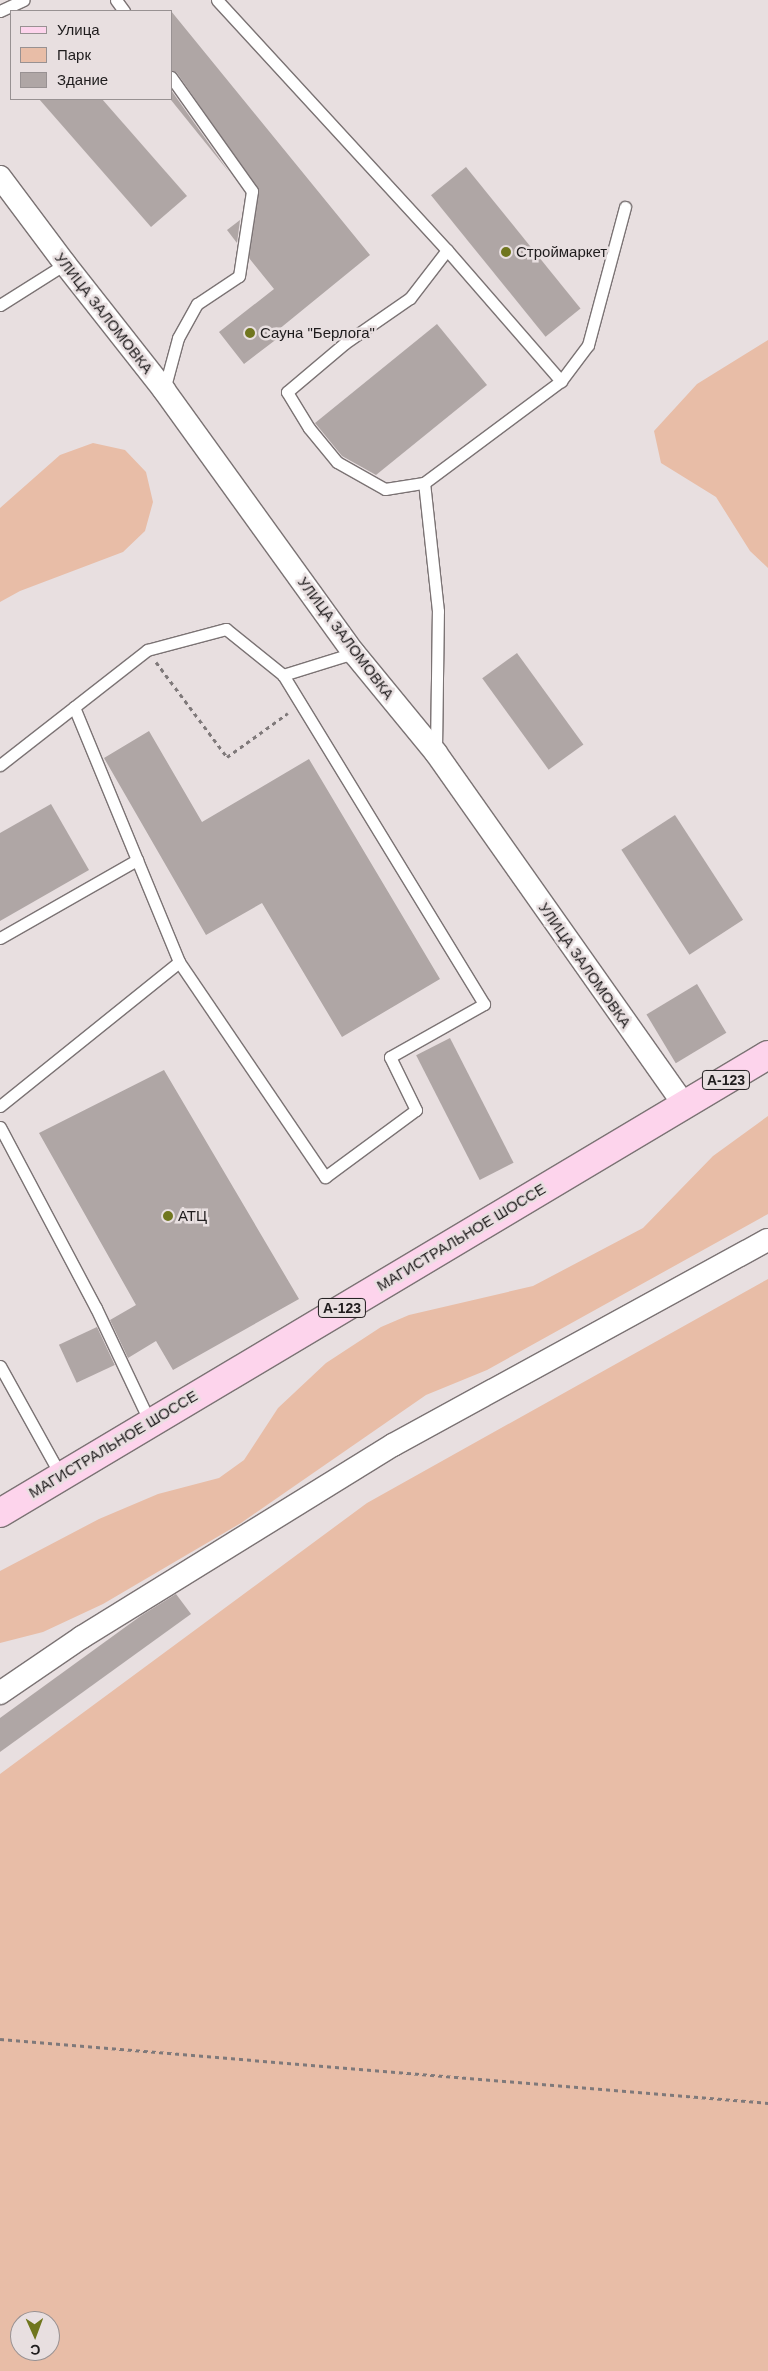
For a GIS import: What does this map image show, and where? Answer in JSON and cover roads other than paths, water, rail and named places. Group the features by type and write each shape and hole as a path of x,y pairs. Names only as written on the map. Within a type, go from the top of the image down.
{"main road":[{"name":"МАГИСТРАЛЬНОЕ ШОССЕ","path":"0,1513 768,1055"}],"street":[{"name":"УЛИЦА ЗАЛОМОВКА","path":"0,176 65,264 164,390 354,653 436,753 684,1105"},
{"path":"0,1693 90,1632 393,1446 768,1240"}],"lane":[{"path":"0,11 24,0"},
{"path":"218,0 447,250 560,381"},
{"path":"164,390 178,338 197,304 239,276 252,190 172,78"},
{"path":"447,250 410,298 345,343 287,392 309,428 336,462 385,489 424,483 560,381 588,345 625,207"},
{"path":"0,306 65,264"},
{"path":"424,483 438,611 436,753"},
{"path":"0,765 74,707 147,650 226,629 283,675 484,1004 390,1057 416,1110 325,1177 180,962 74,707"},
{"path":"283,675 354,653"},
{"path":"0,938 137,860"},
{"path":"0,1106 180,962"},
{"path":"0,1127 96,1308 150,1422"},
{"path":"0,1366 61,1476"}],"place":[{"name":"Строймаркет","path":"506,252"},
{"name":"Сауна \"Берлога\"","path":"250,333"},
{"name":"АТЦ","path":"168,1216"}]}
